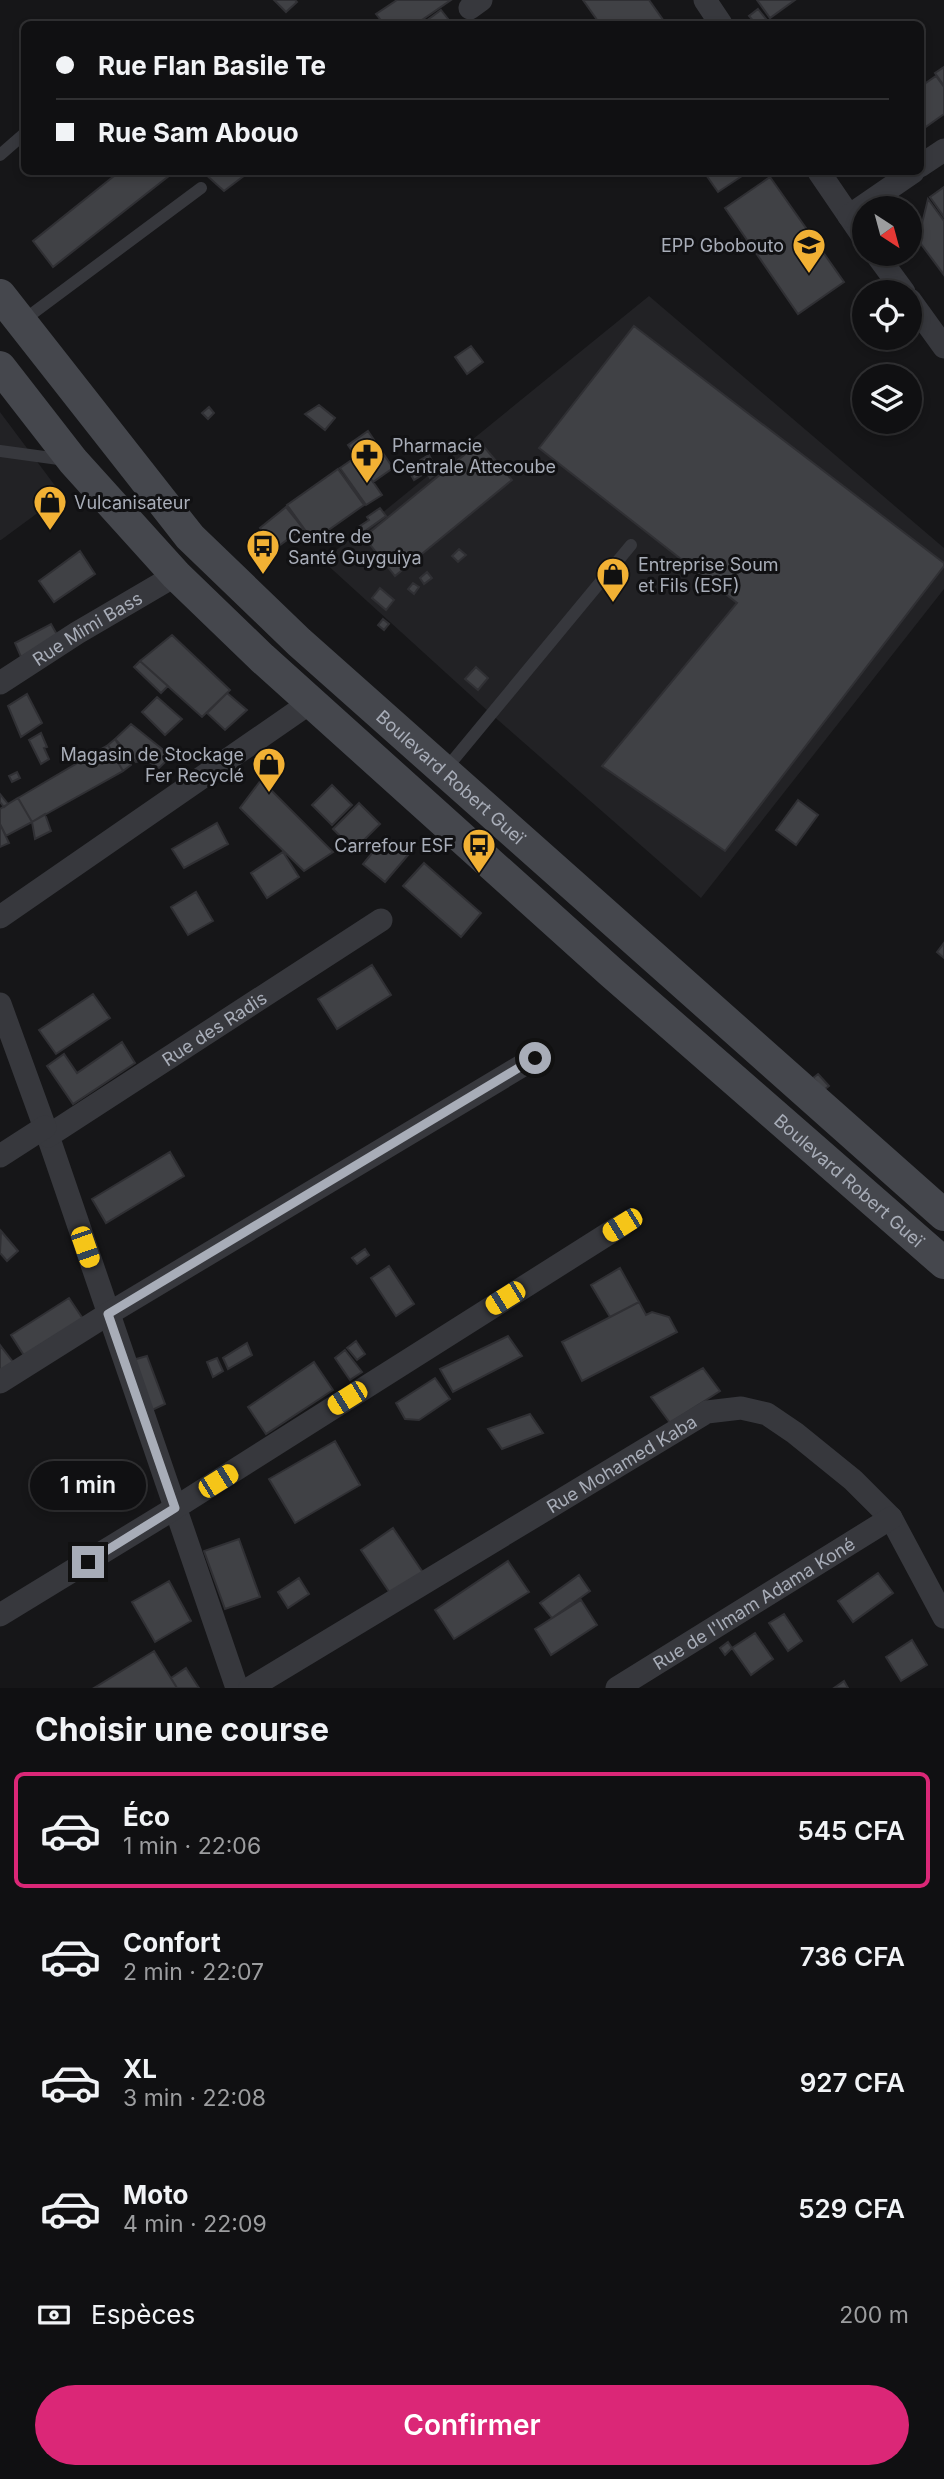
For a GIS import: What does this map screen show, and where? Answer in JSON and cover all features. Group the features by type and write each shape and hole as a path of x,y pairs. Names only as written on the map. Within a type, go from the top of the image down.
{"main road":[{"name":"Boulevard Robert Gueï","path":"0,295 190,537 299,642 944,1215"},
{"name":"Boulevard Robert Gueï","path":"0,367 74,461 176,575 262,659 612,973 944,1264"}],"street":[{"path":"705,0 719,21"},
{"path":"924,163 944,150"},
{"path":"821,175 852,220"},
{"path":"849,216 909,175"},
{"path":"922,317 944,347"},
{"name":"Rue Mimi Bass","path":"0,683 77,633 176,575"},
{"path":"0,917 311,702"},
{"name":"Rue des Radis","path":"0,1156 47,1131 381,920"},
{"path":"0,1003 47,1131 237,1688"},
{"path":"0,1382 108,1314 535,1058"},
{"path":"0,1615 175,1508 622,1225"},
{"name":"Rue Mohamed Kaba","path":"250,1688 707,1412 741,1408 767,1414 795,1433 853,1480 891,1518 944,1617"},
{"name":"Rue de l'Imam Adama Koné","path":"617,1688 891,1518"}],"lane":[{"path":"0,155 21,137"},
{"path":"20,323 201,188"},
{"path":"0,451 74,461"},
{"path":"445,770 631,545"}],"shaded area":[{"path":"649,296 944,548 944,589 701,898 490,713 323,561"},
{"path":"0,412 62,495 1,540 0,540"}],"building":[{"path":"274,0 295,0 297,2 286,12"},
{"path":"397,0 451,0 420,21 382,21 376,14"},
{"path":"583,0 649,0 664,21 598,21"},
{"path":"757,0 795,0 770,18"},
{"path":"758,9 766,19 753,21 749,16"},
{"path":"441,10 450,21 426,21"},
{"path":"944,67 944,86 935,73"},
{"path":"936,76 944,87 944,114 924,128 924,84"},
{"path":"115,175 170,175 53,267 33,241"},
{"path":"206,175 245,175 224,191"},
{"path":"706,175 744,175 718,192"},
{"path":"770,177 844,282 798,314 725,208"},
{"path":"944,187 944,217 930,197"},
{"path":"928,199 944,221 944,275 922,245 922,224"},
{"path":"634,326 944,563 725,851 602,766 737,603 539,448"},
{"path":"471,346 483,362 467,374 455,357"},
{"path":"319,405 335,418 325,430 305,414"},
{"path":"209,407 214,413 208,419 202,413"},
{"path":"368,431 393,468 373,482 348,445"},
{"path":"480,442 512,480 395,576 364,537"},
{"path":"429,455 438,472 430,478 427,472 414,480 407,468"},
{"path":"356,457 382,495 366,505 340,468"},
{"path":"338,469 364,505 313,541 287,505"},
{"path":"286,507 303,528 276,548 260,528"},
{"path":"380,508 386,516 358,536 357,528"},
{"path":"459,549 466,555 458,562 452,556"},
{"path":"80,551 95,574 54,602 39,581"},
{"path":"427,572 432,578 424,584 420,578"},
{"path":"413,583 419,587 414,594 408,589"},
{"path":"380,588 394,600 386,610 372,598"},
{"path":"383,619 389,624 384,630 378,625"},
{"path":"51,624 59,638 21,657 15,643"},
{"path":"172,635 230,690 202,717 140,661"},
{"path":"140,661 168,686 161,693 134,667"},
{"path":"476,667 488,678 478,690 465,679"},
{"path":"227,693 247,710 225,730 207,713"},
{"path":"27,694 42,723 21,737 8,706"},
{"path":"157,697 182,719 165,735 142,712"},
{"path":"131,724 171,756 159,768 144,759 136,762 115,739"},
{"path":"41,733 49,759 41,764 29,740"},
{"path":"115,739 131,765 123,771 108,745"},
{"path":"108,745 123,771 32,822 18,798"},
{"path":"17,772 20,778 12,782 9,776"},
{"path":"261,780 333,852 304,871 240,808"},
{"path":"332,785 352,805 332,825 312,805"},
{"path":"0,794 8,804 4,807 0,802"},
{"path":"18,798 32,822 6,836 0,824 0,809"},
{"path":"798,800 818,815 796,845 776,830"},
{"path":"359,803 380,824 354,850 333,829"},
{"path":"45,814 51,831 35,839 32,822"},
{"path":"217,823 228,844 184,868 172,849"},
{"path":"0,824 9,843 0,847"},
{"path":"386,836 408,855 385,882 363,864"},
{"path":"283,852 299,877 267,898 251,873"},
{"path":"424,863 481,913 461,937 403,886"},
{"path":"196,892 213,921 188,935 171,907"},
{"path":"944,943 944,958 937,952"},
{"path":"372,965 391,995 337,1029 318,999"},
{"path":"93,994 110,1018 56,1054 39,1030"},
{"path":"122,1042 135,1063 73,1104 47,1066 64,1054 77,1073"},
{"path":"818,1074 829,1086 824,1090 813,1078"},
{"path":"170,1152 184,1176 106,1223 92,1199"},
{"path":"1,1231 18,1251 7,1261 0,1253"},
{"path":"365,1249 369,1255 357,1264 352,1258"},
{"path":"389,1266 414,1304 396,1316 371,1278"},
{"path":"620,1268 639,1302 610,1317 591,1285"},
{"path":"69,1298 83,1319 25,1357 11,1335"},
{"path":"639,1302 646,1315 652,1312 669,1317 677,1332 582,1381 562,1342"},
{"path":"508,1336 522,1356 453,1392 440,1369"},
{"path":"356,1341 365,1354 357,1360 347,1348"},
{"path":"247,1343 252,1355 228,1369 223,1358"},
{"path":"0,1345 13,1362 0,1372"},
{"path":"345,1350 362,1372 350,1380 335,1358"},
{"path":"147,1356 165,1404 148,1412 129,1361"},
{"path":"217,1358 223,1371 213,1377 207,1362"},
{"path":"314,1362 333,1390 266,1434 248,1407"},
{"path":"703,1368 720,1391 670,1423 651,1397"},
{"path":"435,1378 450,1399 419,1420 405,1419 396,1403"},
{"path":"530,1414 543,1433 502,1449 488,1429"},
{"path":"335,1441 360,1485 295,1523 269,1479"},
{"path":"393,1528 426,1577 394,1599 361,1550"},
{"path":"239,1539 260,1597 225,1609 204,1551"},
{"path":"508,1561 529,1592 454,1639 435,1610"},
{"path":"878,1573 893,1593 853,1622 838,1601"},
{"path":"579,1575 590,1591 552,1618 540,1603"},
{"path":"299,1578 309,1594 288,1608 278,1592"},
{"path":"169,1581 191,1621 155,1642 132,1602"},
{"path":"581,1600 597,1625 551,1655 535,1629"},
{"path":"784,1614 802,1641 788,1651 769,1623"},
{"path":"755,1633 773,1659 751,1675 732,1648"},
{"path":"912,1640 927,1665 901,1681 886,1657"},
{"path":"728,1642 732,1648 725,1655 720,1648"},
{"path":"154,1651 177,1688 94,1688"},
{"path":"186,1668 199,1688 177,1688 171,1678"},
{"path":"844,1681 848,1688 834,1688"}],"place":[{"name":"EPP Gbobouto","path":"809,275"},
{"name":"Pharmacie Centrale Attecoube","path":"367,485"},
{"name":"Vulcanisateur","path":"50,532"},
{"name":"Centre de Santé Guyguiya","path":"263,576"},
{"name":"Entreprise Soum et Fils (ESF)","path":"613,604"},
{"name":"Magasin de Stockage Fer Recyclé","path":"269,794"},
{"name":"Carrefour ESF","path":"479,875"}],"route":[{"path":"88,1562 175,1508 108,1314 535,1058"}]}
